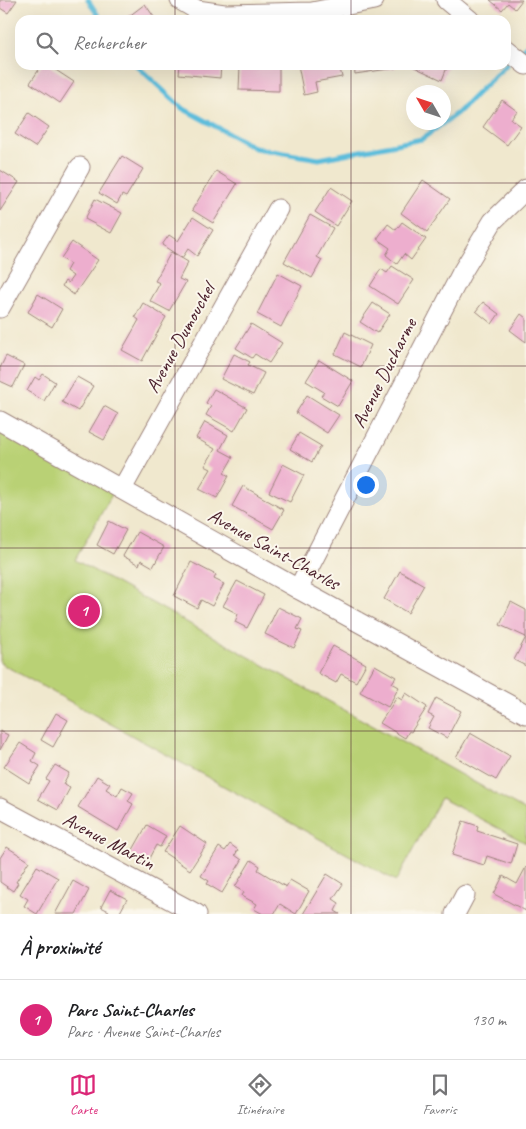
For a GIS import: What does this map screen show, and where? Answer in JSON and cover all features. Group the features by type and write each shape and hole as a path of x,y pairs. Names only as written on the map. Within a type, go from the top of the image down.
{"street":[{"path":"180,0 197,10 224,14 312,12 374,0"},
{"path":"446,0 464,15"},
{"path":"511,53 526,65"},
{"path":"0,308 80,167"},
{"name":"Avenue Ducharme","path":"298,589 461,274 493,221 526,189"},
{"name":"Avenue Dumouchel","path":"122,490 278,209"},
{"name":"Avenue Saint-Charles","path":"0,421 298,589 526,714"},
{"name":"Avenue Martin","path":"0,808 197,914"},
{"path":"455,914 465,895"}],"green space":[{"path":"0,428 114,491 75,560 526,811 526,843 441,798 396,881 0,663"}],"building":[{"path":"0,0 17,0 8,13 0,8"},
{"path":"490,0 522,0 515,9 508,3 502,10"},
{"path":"145,4 153,15 131,15"},
{"path":"39,70 56,70 74,82 60,103 30,83"},
{"path":"179,70 221,70 220,78 179,74"},
{"path":"240,70 279,70 279,91 239,90"},
{"path":"299,70 340,70 342,77 315,82 317,92 304,95"},
{"path":"355,70 382,70 355,74"},
{"path":"421,70 446,70 442,80"},
{"path":"502,100 517,111 511,119 521,126 507,145 483,127"},
{"path":"29,113 49,127 35,147 15,134"},
{"path":"122,156 143,169 126,197 122,195 117,204 99,193"},
{"path":"0,170 19,182 0,211"},
{"path":"216,171 237,184 213,223 192,210"},
{"path":"423,180 450,199 427,232 401,213"},
{"path":"331,187 352,201 336,226 315,212"},
{"path":"95,199 122,213 111,233 85,219"},
{"path":"310,215 333,228 317,257 322,260 312,278 284,262"},
{"path":"193,217 213,230 197,256 188,249 182,258 162,245 169,235 178,241"},
{"path":"402,222 426,239 411,260 404,254 397,264 386,255 390,248 377,239 388,224 396,230"},
{"path":"72,242 98,260 74,295 62,286 65,281 68,283 73,276 66,271 70,264 61,258"},
{"path":"171,252 188,262 179,279 186,282 169,311 150,301 160,283 155,281"},
{"path":"392,266 414,280 398,304 370,286 381,269 387,273"},
{"path":"278,273 302,286 281,327 257,314"},
{"path":"38,294 62,309 52,327 28,312"},
{"path":"483,302 499,314 492,324 476,311"},
{"path":"143,303 166,317 142,361 122,350 139,320 135,317"},
{"path":"373,303 390,314 377,333 360,322"},
{"path":"521,314 526,318 526,342 510,330"},
{"path":"251,324 282,343 269,363 255,354 252,358 236,348"},
{"path":"345,332 371,345 361,367 335,354"},
{"path":"234,354 250,362 248,365 264,373 253,395 221,379"},
{"path":"6,356 24,365 13,387 0,381 0,368"},
{"path":"319,360 353,381 338,406 321,396 324,392 306,381"},
{"path":"43,374 55,382 44,401 27,391 35,377 39,380"},
{"path":"77,377 93,386 78,411 62,402"},
{"path":"214,389 247,408 234,431 206,415 211,406 206,403"},
{"path":"307,395 339,415 327,433 296,413"},
{"path":"104,406 118,414 104,440 89,432"},
{"path":"205,422 228,435 220,450 233,457 224,473 229,476 217,498 199,489 211,469 205,466 215,449 196,438"},
{"path":"299,433 321,446 312,462 290,449"},
{"path":"283,464 304,475 290,502 269,492"},
{"path":"243,486 284,510 273,529 232,506"},
{"path":"109,521 126,530 113,554 97,545"},
{"path":"137,532 164,547 153,567 141,560 139,565 123,556"},
{"path":"191,562 216,575 214,579 224,584 212,606 201,600 197,608 174,596"},
{"path":"400,571 424,585 408,613 384,599"},
{"path":"237,581 264,595 247,628 235,622 238,614 223,606"},
{"path":"511,602 526,610 526,637 500,625"},
{"path":"278,607 302,619 297,629 302,631 294,648 265,634"},
{"path":"526,637 526,666 514,660"},
{"path":"333,646 366,664 356,682 341,674 336,683 318,673"},
{"path":"375,665 396,677 392,683 399,687 388,707 360,692"},
{"path":"406,693 427,707 405,738 380,723 397,697 402,700"},
{"path":"436,698 461,711 447,738 428,728 434,717 428,714"},
{"path":"56,713 68,720 53,747 41,740"},
{"path":"0,731 8,735 0,750"},
{"path":"470,733 510,756 496,780 456,757"},
{"path":"20,743 36,753 32,761 40,766 29,783 4,767"},
{"path":"55,765 69,773 63,784 70,788 58,810 38,799 49,781 46,779"},
{"path":"97,776 110,784 106,789 117,796 122,787 133,793 128,801 133,804 118,831 78,807"},
{"path":"463,821 478,826 477,831 517,844 511,864 487,856 484,865 452,855"},
{"path":"147,825 166,836 160,847 156,845 146,864 130,855"},
{"path":"180,826 207,844 190,870 163,852"},
{"path":"230,844 238,850 235,855 242,860 222,893 207,884 209,881 201,876 219,847 225,851"},
{"path":"7,847 29,861 16,882 18,883 13,891 0,882 0,858"},
{"path":"251,860 260,866 258,870 286,887 290,880 309,891 296,914 280,904 274,914 263,914 254,909 257,904 242,896 244,892 235,887"},
{"path":"37,866 58,878 37,914 24,906 28,899 20,894"},
{"path":"526,867 526,911 494,894 503,876 517,884"},
{"path":"327,874 343,884 333,899 339,903 335,911 340,914 303,914"},
{"path":"73,881 89,890 76,914 55,914"},
{"path":"110,890 127,899 119,914 107,914 109,911 101,907"}],"waterway":[{"path":"88,0 98,15"},
{"path":"518,53 526,46"},
{"path":"141,70 182,108 255,148 319,159 422,139 457,113 501,70"}],"place":[{"name":"Parc Saint-Charles","path":"84,611"}]}
